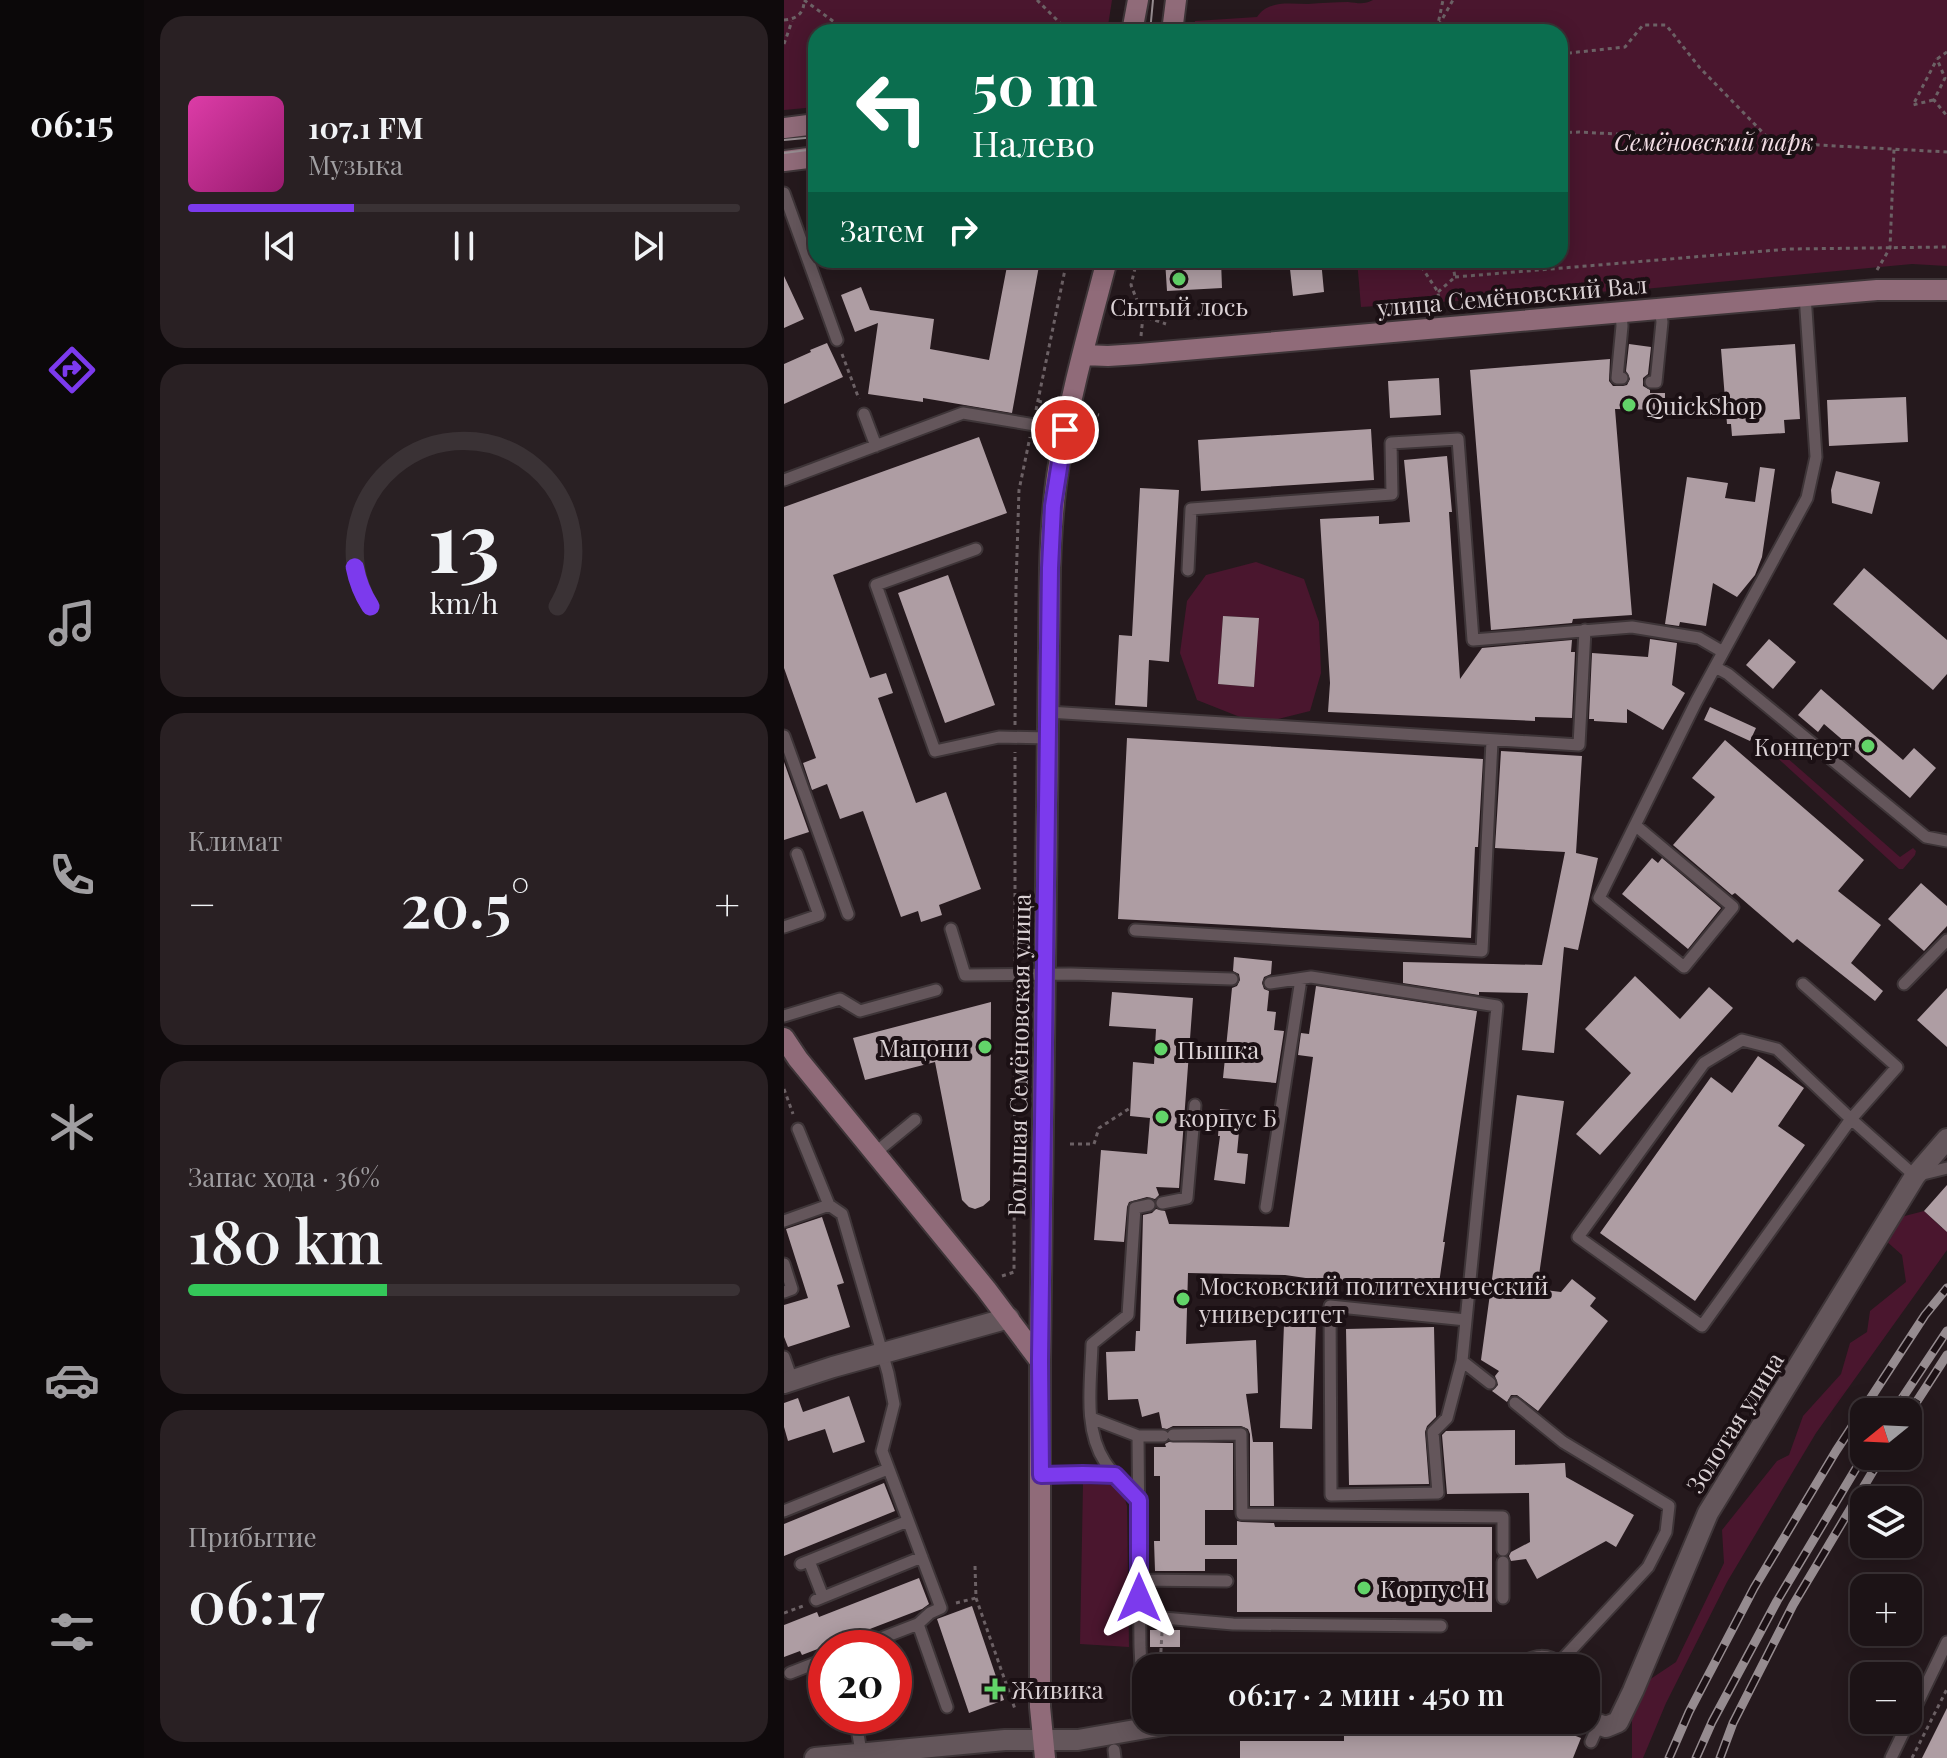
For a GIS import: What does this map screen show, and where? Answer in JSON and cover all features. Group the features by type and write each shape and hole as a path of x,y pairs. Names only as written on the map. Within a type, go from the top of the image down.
{"main road":[{"path":"1134,24 1138,0"},
{"path":"1173,24 1176,0"},
{"path":"784,128 808,125"},
{"path":"784,161 808,158"},
{"name":"Большая Семёновская улица","path":"1083,355 1096,268"},
{"name":"Большая Семёновская улица","path":"1043,1749 1040,1707 1040,1361 1052,521 1065,430 1105,268"},
{"name":"улица Семёновский Вал","path":"1083,355 1154,353 1805,295 1877,290 1947,290"},
{"path":"784,1038 1009,1318 1040,1361"}],"street":[{"name":"Золотая улица","path":"1600,1728 1618,1722 1708,1513 1915,1176 1947,1139"},
{"path":"788,1381 1009,1318"},
{"path":"815,1758 935,1752 1005,1740 1043,1749 1132,1731"}],"lane":[{"path":"784,193 808,260"},
{"path":"811,268 837,340"},
{"path":"1635,825 1733,907 1684,967 1599,898 1635,825 1696,702 1807,498 1816,457 1805,295"},
{"path":"1651,382 1656,382 1656,352 1662,322 1660,308"},
{"path":"1621,312 1622,349 1617,378 1622,378"},
{"path":"784,480 963,413 1065,430"},
{"path":"864,414 876,446"},
{"path":"1188,570 1191,509 1392,494 1391,443 1458,439 1473,640 1632,627 1699,638 1723,652"},
{"path":"976,549 876,585 935,751 999,737 1048,738"},
{"path":"1048,712 1579,745 1585,630"},
{"path":"1715,667 1728,674 1926,837 1947,841"},
{"path":"784,736 848,914"},
{"path":"1135,930 1482,951 1492,741"},
{"path":"784,927 819,915 797,854"},
{"path":"951,929 965,975 1232,979"},
{"path":"1904,984 1947,940"},
{"path":"1270,983 1311,977 1497,1006 1462,1361 1447,1418 1433,1432 1438,1493 1331,1495 1330,1306 1466,1320"},
{"path":"1266,1207 1301,979"},
{"path":"1803,984 1897,1067 1851,1119 1702,1326 1578,1237 1704,1063 1742,1040 1777,1049 1851,1119 1915,1176 1947,1168"},
{"path":"784,1016 840,999 860,1011 936,990"},
{"path":"1162,1203 1187,1198 1195,1105"},
{"path":"875,1153 915,1120"},
{"path":"798,1129 829,1205 842,1214 894,1404 882,1451 941,1608 918,1624 902,1630"},
{"path":"784,1221 829,1205"},
{"path":"1139,1500 1099,1453 1093,1436 1092,1344 1128,1315 1135,1208 1149,1205"},
{"path":"784,1264 792,1289 784,1292"},
{"path":"784,1357 788,1381"},
{"path":"1462,1361 1490,1383"},
{"path":"1515,1403 1563,1442 1669,1506 1666,1532 1648,1567 1570,1654"},
{"path":"1091,1418 1138,1436 1241,1434 1242,1514 1503,1517 1503,1598"},
{"path":"1138,1436 1141,1654"},
{"path":"784,1511 888,1469"},
{"path":"1041,1475 1115,1475"},
{"path":"908,1521 805,1563 820,1598 922,1557"},
{"path":"1139,1580 1227,1581"},
{"path":"1140,1616 1233,1624 1441,1626"},
{"path":"918,1624 947,1707"},
{"path":"1891,1758 1947,1642"},
{"path":"790,1673 808,1666"},
{"path":"860,1734 865,1754"}],"path":[{"path":"784,20 793,19 802,12 804,0 837,24"},
{"path":"1037,0 1061,24"},
{"path":"1438,24 1443,0"},
{"path":"1438,24 1453,0"},
{"path":"784,44 793,19"},
{"path":"1568,54 1625,47 1643,25 1666,25 1700,68 1772,142"},
{"path":"1934,100 1913,105 1937,59 1947,52"},
{"path":"1934,100 1945,78 1937,59"},
{"path":"1934,100 1947,116"},
{"path":"1568,133 1947,152"},
{"path":"1875,273 1890,248 1894,149"},
{"path":"1568,268 1789,249 1947,247"},
{"path":"1002,1276 1014,1272 1015,738 1019,490 1065,268"},
{"path":"1135,268 1131,285 1143,316 1166,324"},
{"path":"1422,268 1438,292 1439,304"},
{"path":"1453,268 1455,277"},
{"path":"1438,292 1455,277 1562,268"},
{"path":"837,340 864,414"},
{"path":"1038,401 1046,403"},
{"path":"1086,412 1099,415"},
{"path":"784,1089 798,1129"},
{"path":"1070,1144 1094,1144 1099,1128 1130,1108"},
{"path":"975,1566 976,1598 1015,1709"},
{"path":"941,1608 976,1598"},
{"path":"784,1613 803,1606"},
{"path":"1160,1654 1161,1630"},
{"path":"1912,1758 1947,1689"}],"green space":[{"path":"784,0 1112,0 1108,24 808,24 808,108 784,110"},
{"name":"Семёновский парк","path":"1373,0 1947,0 1947,266 1912,264 1644,289 1361,307 1358,268 1568,268 1568,24 1194,24 1195,21 1257,17 1267,8 1280,4 1367,3"},
{"path":"1256,562 1304,579 1319,622 1321,673 1310,711 1274,720 1245,719 1197,700 1180,653 1187,601 1206,575","holes":["1223,616 1258,618 1254,687 1218,684"]},
{"path":"1777,749 1900,857 1913,848 1915,855 1903,869 1899,869 1771,752"},
{"path":"1924,1211 1942,1228 1947,1223 1947,1250 1816,1433 1727,1582 1666,1703 1643,1758 1632,1758 1632,1712 1649,1680 1676,1662 1724,1563 1722,1530 1777,1461 1789,1455 1803,1416 1841,1374 1850,1343 1867,1332 1870,1311 1906,1282 1902,1255 1885,1240 1897,1218"},
{"path":"1083,1484 1114,1485 1124,1496 1127,1506 1129,1647 1080,1644"}],"building":[{"path":"1007,268 1039,268 1012,413 923,398 923,402 868,394 878,323 855,332 841,295 861,287 870,310 934,319 930,349 989,360"},
{"path":"1166,268 1221,268 1222,288 1167,291"},
{"path":"1290,268 1322,268 1324,292 1293,296"},
{"path":"784,276 804,319 784,328"},
{"path":"827,343 843,377 784,404 784,364"},
{"path":"1629,344 1651,347 1648,374 1643,378 1643,386 1650,393 1665,393 1665,410 1615,409 1632,615 1491,630 1470,370 1610,359 1609,381 1613,386 1623,386 1630,379 1626,371"},
{"path":"1795,344 1800,419 1784,420 1785,433 1732,436 1731,424 1727,424 1721,349"},
{"path":"1439,378 1441,415 1390,418 1388,381"},
{"path":"1906,397 1908,442 1829,446 1827,400"},
{"path":"1371,429 1374,480 1201,491 1198,440"},
{"path":"979,437 1007,513 833,575 870,678 886,673 893,693 878,698 916,803 946,792 981,889 939,905 942,915 921,922 918,911 901,917 863,811 840,819 827,784 812,790 803,763 816,758 784,668 784,507"},
{"path":"1447,456 1460,679 1482,648 1572,640 1571,652 1575,652 1572,718 1535,717 1535,721 1328,712 1330,683 1320,519 1379,516 1379,524 1410,522 1404,460"},
{"path":"1760,467 1775,469 1762,557 1755,575 1737,597 1713,583 1706,626 1680,622 1679,626 1665,624 1687,477 1728,483 1725,498 1755,502"},
{"path":"1836,471 1880,482 1872,514 1832,503 1831,490"},
{"path":"1140,488 1179,490 1169,662 1149,660 1147,707 1115,705 1119,635 1132,636"},
{"path":"1864,568 1947,640 1947,674 1933,690 1833,604"},
{"path":"948,575 995,705 945,723 898,593"},
{"path":"1223,616 1259,618 1254,687 1218,684"},
{"path":"1650,639 1677,643 1672,685 1685,693 1663,730 1627,709 1627,723 1589,719 1592,653 1648,657"},
{"path":"1769,639 1796,662 1773,689 1746,665"},
{"name":"Концерт","path":"1821,689 1903,760 1914,748 1936,768 1910,798 1824,724 1818,732 1798,715"},
{"path":"1710,707 1756,728 1750,741 1704,720"},
{"path":"1127,738 1483,759 1471,938 1118,919"},
{"path":"1725,740 1864,860 1838,891 1881,925 1851,963 1883,991 1875,1001 1797,939 1793,943 1673,845 1715,797 1692,778"},
{"path":"1501,751 1582,756 1576,853 1598,858 1578,950 1564,947 1554,1053 1522,1050 1528,993 1479,992 1479,995 1403,983 1403,962 1542,965 1565,852 1495,848"},
{"path":"784,762 809,832 784,840"},
{"path":"1652,858 1658,863 1662,858 1721,908 1688,949 1622,894"},
{"path":"1921,883 1947,906 1947,926 1924,951 1888,919"},
{"path":"1234,957 1272,961 1271,974 1264,977 1262,983 1264,989 1269,991 1267,1011 1276,1012 1274,1030 1284,1031 1276,1083 1223,1078 1232,988 1240,980 1239,974 1233,971"},
{"path":"1635,976 1680,1019 1709,987 1733,1008 1600,1155 1576,1134 1631,1073 1585,1029"},
{"path":"1316,986 1477,1011 1437,1297 1285,1275 1188,1273 1186,1344 1256,1340 1258,1393 1246,1394 1253,1442 1273,1442 1274,1506 1250,1506 1248,1429 1241,1426 1162,1428 1159,1412 1142,1417 1138,1399 1108,1400 1106,1352 1135,1351 1136,1331 1140,1331 1143,1215 1156,1209 1165,1211 1169,1224 1289,1227 1313,1057 1298,1055 1301,1033 1309,1034"},
{"path":"1947,988 1947,1047 1917,1020"},
{"name":"корпус Б","path":"1112,992 1193,998 1179,1188 1156,1187 1159,1195 1155,1199 1147,1197 1129,1202 1124,1242 1094,1240 1101,1150 1147,1154 1150,1118 1130,1116 1133,1062 1154,1064 1156,1029 1109,1026"},
{"path":"991,1002 990,1200 975,1209 962,1200 935,1062 865,1080 853,1038"},
{"path":"1758,1056 1804,1088 1778,1126 1805,1145 1695,1301 1600,1233 1711,1077 1732,1093"},
{"path":"1517,1095 1564,1101 1537,1289 1561,1292 1572,1279 1596,1298 1590,1306 1608,1321 1538,1411 1517,1395 1511,1395 1507,1402 1492,1391 1498,1385 1495,1376 1499,1371 1481,1360"},
{"path":"1220,1109 1241,1111 1237,1153 1248,1154 1245,1184 1214,1180"},
{"path":"1947,1185 1947,1232 1924,1211"},
{"path":"822,1217 844,1283 837,1285 850,1327 788,1347 784,1337 784,1305 808,1298 786,1229"},
{"path":"1284,1324 1316,1325 1312,1429 1280,1428"},
{"path":"1434,1327 1436,1417 1425,1432 1429,1484 1349,1485 1346,1329"},
{"path":"849,1396 865,1442 833,1453 825,1429 788,1441 784,1427 784,1403 798,1398 803,1412"},
{"path":"1515,1430 1515,1465 1565,1463 1566,1477 1634,1515 1616,1547 1606,1541 1537,1579 1526,1559 1511,1561 1509,1556 1530,1542 1529,1493 1447,1494 1442,1435 1446,1431"},
{"name":"Корпус Н","path":"1233,1443 1233,1510 1205,1510 1205,1545 1237,1545 1237,1521 1274,1523 1275,1527 1492,1527 1492,1612 1237,1612 1237,1559 1205,1559 1205,1571 1155,1571 1154,1541 1160,1541 1160,1476 1154,1476 1154,1447 1166,1447 1165,1444"},
{"path":"884,1483 895,1511 784,1556 784,1524"},
{"path":"919,1578 929,1604 867,1630 808,1630 808,1653 802,1655 800,1651 784,1657 784,1625 817,1612 819,1617"},
{"path":"972,1606 1004,1700 969,1713 937,1619"},
{"path":"1150,1630 1180,1630 1180,1647 1150,1647"},
{"path":"1947,1708 1947,1758 1922,1758"},
{"path":"1344,1734 1571,1734 1581,1738 1573,1758 1240,1758 1240,1741 1344,1741"}],"tram line":[{"path":"1151,24 1153,0"},
{"path":"784,140 808,138"},
{"path":"784,153 808,150"}],"railway":[{"path":"1669,1758 1689,1712 1754,1588 1836,1451 1925,1315 1947,1288"},
{"path":"1902,1398 1947,1331"},
{"path":"1919,1398 1947,1355"},
{"path":"1696,1758 1777,1601 1855,1470"},
{"path":"1720,1758 1733,1723 1793,1605 1874,1470"}],"place":[{"name":"Сытый лось","path":"1179,279"},
{"name":"QuickShop","path":"1629,405"},
{"name":"Концерт","path":"1868,746"},
{"name":"Мацони","path":"985,1047"},
{"name":"Пышка","path":"1161,1049"},
{"name":"корпус Б","path":"1162,1117"},
{"name":"Московский политехнический университет","path":"1183,1299"},
{"name":"Корпус Н","path":"1364,1588"},
{"name":"Живика","path":"995,1689"}],"route":[{"path":"1065,430 1053,506 1050,568 1041,1475 1115,1475 1139,1500 1139,1598"}]}
